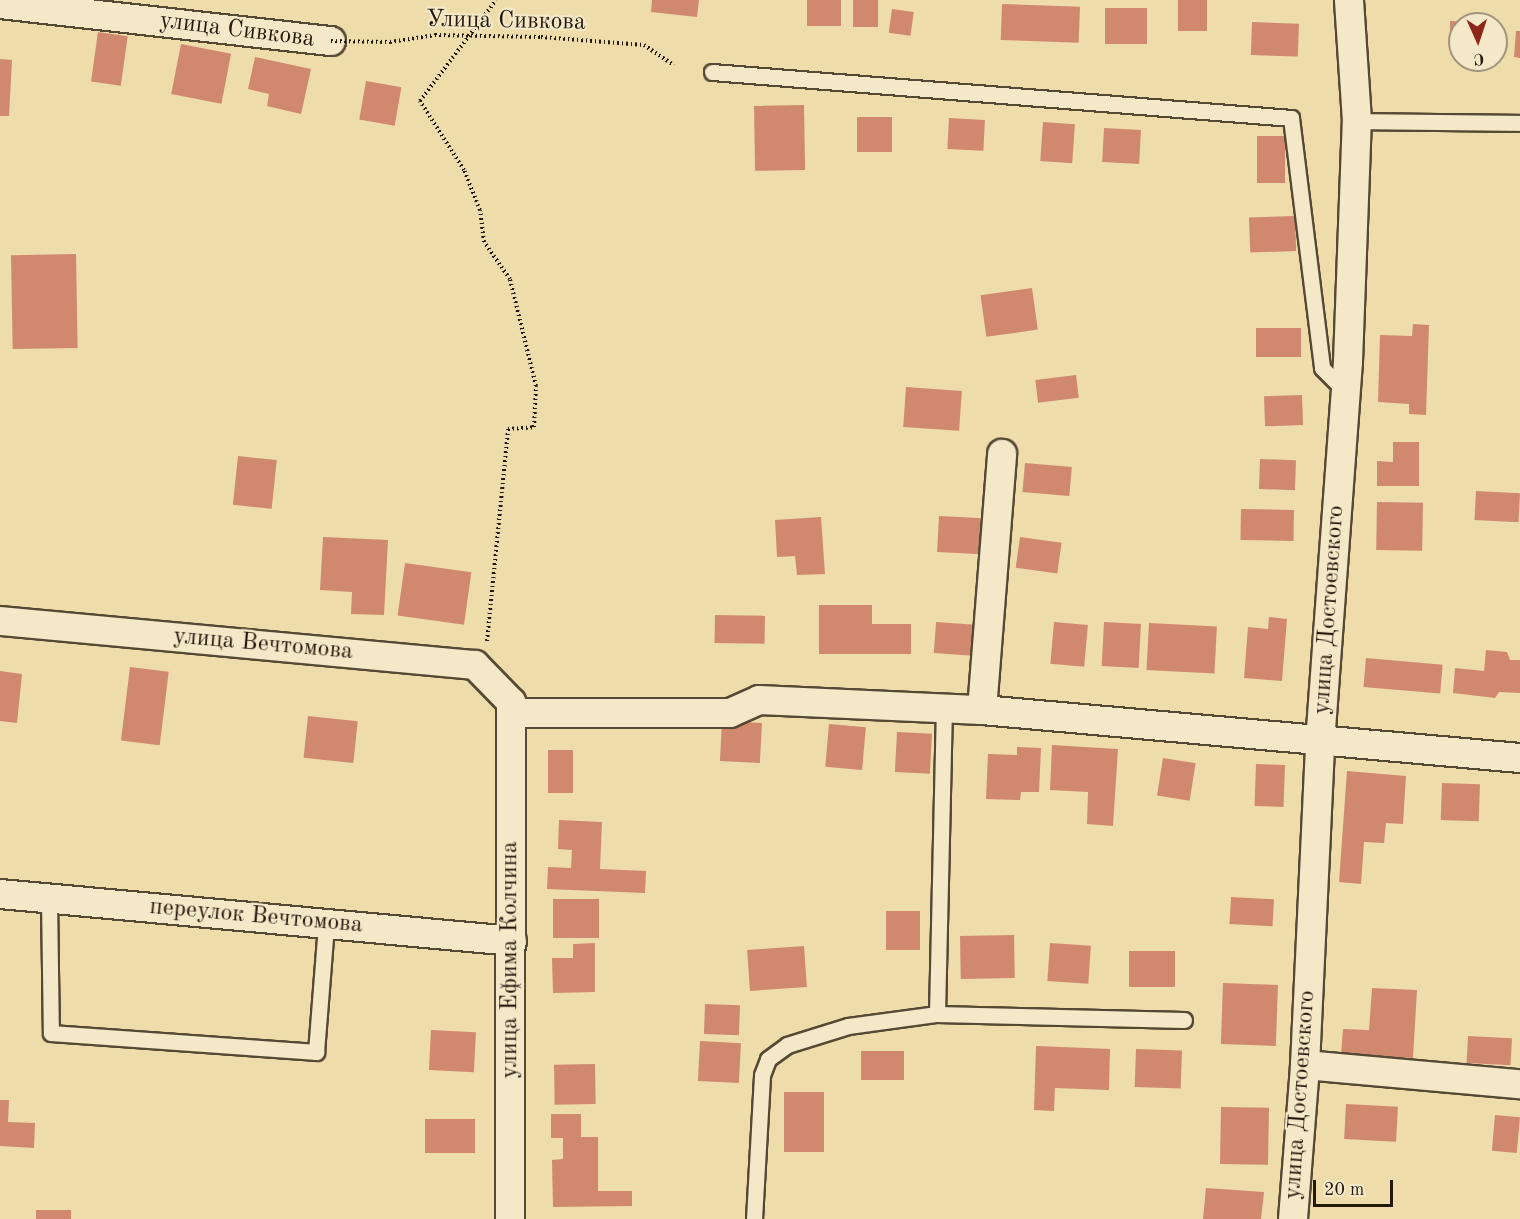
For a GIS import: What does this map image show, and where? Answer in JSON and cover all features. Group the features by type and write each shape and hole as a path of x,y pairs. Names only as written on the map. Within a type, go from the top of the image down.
{"street":[{"name":"улица Достоевского","path":"1293,1219 1305,1065 1320,743 1346,392 1357,121 1349,0"},
{"name":"улица Сивкова","path":"0,4 331,41"},
{"path":"982,710 1002,454"},
{"name":"улица Вечтомова","path":"0,621 476,665"},
{"path":"476,665 511,707 730,713 759,700 982,710 1320,743 1520,758"},
{"name":"улица Ефима Колчина","path":"510,1219 511,707"},
{"name":"переулок Вечтомова","path":"0,894 512,941"},
{"path":"1305,1065 1520,1084"}],"lane":[{"path":"712,72 1291,118 1322,368 1346,392"},
{"path":"1357,121 1520,123"},
{"path":"936,1014 944,710"},
{"path":"49,898 51,1033 316,1052 326,924"},
{"path":"754,1219 762,1075 768,1059 787,1045 848,1026 936,1014 1184,1020"}],"path":[{"path":"476,665 485,654 508,429 534,427 536,386 510,279 484,242 480,210 464,170 420,101 496,0"},
{"name":"Улица Сивкова","path":"331,41 390,42 435,35 541,37 644,45 674,65"}],"building":[{"path":"652,0 699,0 697,17 651,12"},
{"path":"807,0 841,0 841,26 807,26"},
{"path":"853,0 878,0 878,27 853,27"},
{"path":"1178,0 1207,0 1207,31 1178,31"},
{"path":"1002,4 1080,7 1079,43 1001,40"},
{"path":"1105,8 1147,8 1147,44 1105,44"},
{"path":"892,9 914,12 910,36 889,33"},
{"path":"1252,22 1299,24 1298,57 1251,55"},
{"path":"1516,31 1520,31 1520,58 1514,57"},
{"path":"98,32 128,36 121,86 91,82"},
{"path":"181,44 231,54 221,104 171,94"},
{"path":"255,57 311,69 301,114 267,106 269,94 248,89"},
{"path":"0,59 12,60 9,116 0,116"},
{"path":"366,81 401,87 395,126 359,119"},
{"path":"804,105 805,170 755,171 754,106"},
{"path":"857,117 892,117 892,152 857,152"},
{"path":"949,118 985,120 983,151 947,149"},
{"path":"1043,122 1075,124 1072,163 1040,161"},
{"path":"1104,128 1141,130 1139,164 1102,162"},
{"path":"1257,136 1285,136 1285,183 1257,183"},
{"path":"1295,216 1296,251 1250,253 1249,218"},
{"path":"76,254 78,348 13,349 11,255"},
{"path":"1032,288 1038,330 986,337 981,295"},
{"path":"1413,324 1429,325 1426,415 1409,414 1409,404 1378,402 1380,335 1412,336"},
{"path":"1256,328 1301,328 1301,357 1256,357"},
{"path":"1076,375 1079,398 1038,403 1035,380"},
{"path":"906,387 962,391 959,431 903,427"},
{"path":"1302,395 1303,425 1265,426 1264,396"},
{"path":"1393,442 1419,442 1419,486 1377,486 1377,461 1393,462"},
{"path":"238,456 277,460 272,509 233,505"},
{"path":"1260,459 1296,460 1295,490 1259,489"},
{"path":"1025,463 1072,467 1069,496 1022,492"},
{"path":"1476,491 1520,493 1518,522 1474,520"},
{"path":"1377,502 1423,503 1422,551 1376,550"},
{"path":"1241,509 1294,510 1293,541 1240,540"},
{"path":"939,516 984,518 982,554 937,552"},
{"path":"821,517 825,574 797,575 795,556 777,557 775,520"},
{"path":"323,537 388,540 384,615 351,614 352,592 320,590"},
{"path":"1020,537 1062,543 1057,574 1016,568"},
{"path":"405,563 471,572 464,625 398,615"},
{"path":"819,605 872,605 872,624 911,624 911,654 819,654"},
{"path":"715,615 765,616 765,644 715,643"},
{"path":"1269,617 1287,619 1282,681 1244,678 1248,627 1268,629"},
{"path":"936,622 975,625 973,656 934,653"},
{"path":"1054,622 1088,625 1084,667 1050,664"},
{"path":"1104,622 1141,624 1139,668 1102,666"},
{"path":"1149,623 1217,627 1214,673 1147,670"},
{"path":"1486,650 1507,652 1510,660 1520,660 1520,693 1499,692 1495,698 1453,693 1455,668 1484,671"},
{"path":"1366,658 1443,665 1440,694 1363,687"},
{"path":"130,667 169,672 160,745 121,740"},
{"path":"0,671 22,674 17,723 0,721"},
{"path":"308,716 358,721 353,763 304,758"},
{"path":"722,721 762,723 760,763 720,761"},
{"path":"829,724 866,727 862,770 825,767"},
{"path":"897,732 932,734 930,774 895,772"},
{"path":"1052,745 1118,749 1113,826 1087,824 1088,792 1050,790"},
{"path":"1017,747 1041,748 1039,792 1021,792 1020,800 986,799 988,754 1017,755"},
{"path":"548,750 573,750 573,793 548,793"},
{"path":"1163,758 1196,763 1190,801 1157,796"},
{"path":"1256,764 1285,765 1284,807 1255,806"},
{"path":"1347,771 1406,776 1403,824 1386,823 1384,843 1364,842 1361,884 1339,882"},
{"path":"1442,783 1480,784 1479,821 1441,820"},
{"path":"559,820 602,822 600,869 646,871 645,893 547,889 548,867 571,868 572,850 558,849"},
{"path":"1231,897 1274,899 1273,926 1230,924"},
{"path":"553,899 599,899 599,938 553,938"},
{"path":"886,911 920,911 920,950 886,950"},
{"path":"1014,935 1015,978 961,979 960,936"},
{"path":"595,943 595,992 553,993 552,958 573,958 573,944"},
{"path":"1050,943 1091,946 1088,984 1047,981"},
{"path":"804,946 807,987 750,991 747,950"},
{"path":"1129,951 1175,951 1175,987 1129,987"},
{"path":"1223,983 1278,985 1276,1046 1221,1044"},
{"path":"1372,988 1417,990 1413,1058 1341,1054 1343,1029 1369,1030"},
{"path":"705,1004 740,1005 739,1035 704,1034"},
{"path":"431,1030 476,1032 474,1072 429,1070"},
{"path":"1468,1036 1512,1038 1511,1065 1467,1063"},
{"path":"700,1041 741,1043 739,1083 698,1081"},
{"path":"1036,1046 1110,1049 1109,1090 1055,1088 1054,1111 1034,1110"},
{"path":"1136,1049 1182,1051 1181,1089 1135,1087"},
{"path":"861,1051 904,1051 904,1080 861,1080"},
{"path":"595,1064 596,1104 555,1105 554,1065"},
{"path":"784,1092 824,1092 824,1152 784,1152"},
{"path":"0,1100 9,1100 8,1122 35,1123 34,1148 0,1146"},
{"path":"1346,1104 1398,1107 1396,1142 1344,1139"},
{"path":"1221,1107 1269,1108 1268,1165 1220,1164"},
{"path":"551,1114 581,1114 581,1137 598,1137 598,1191 632,1191 632,1206 553,1207 552,1160 563,1159 563,1138 551,1138"},
{"path":"1495,1115 1520,1117 1517,1153 1492,1151"},
{"path":"425,1119 475,1119 475,1153 425,1153"},
{"path":"1206,1188 1264,1192 1261,1219 1203,1219"},
{"path":"36,1210 71,1210 71,1219 36,1219"}]}
